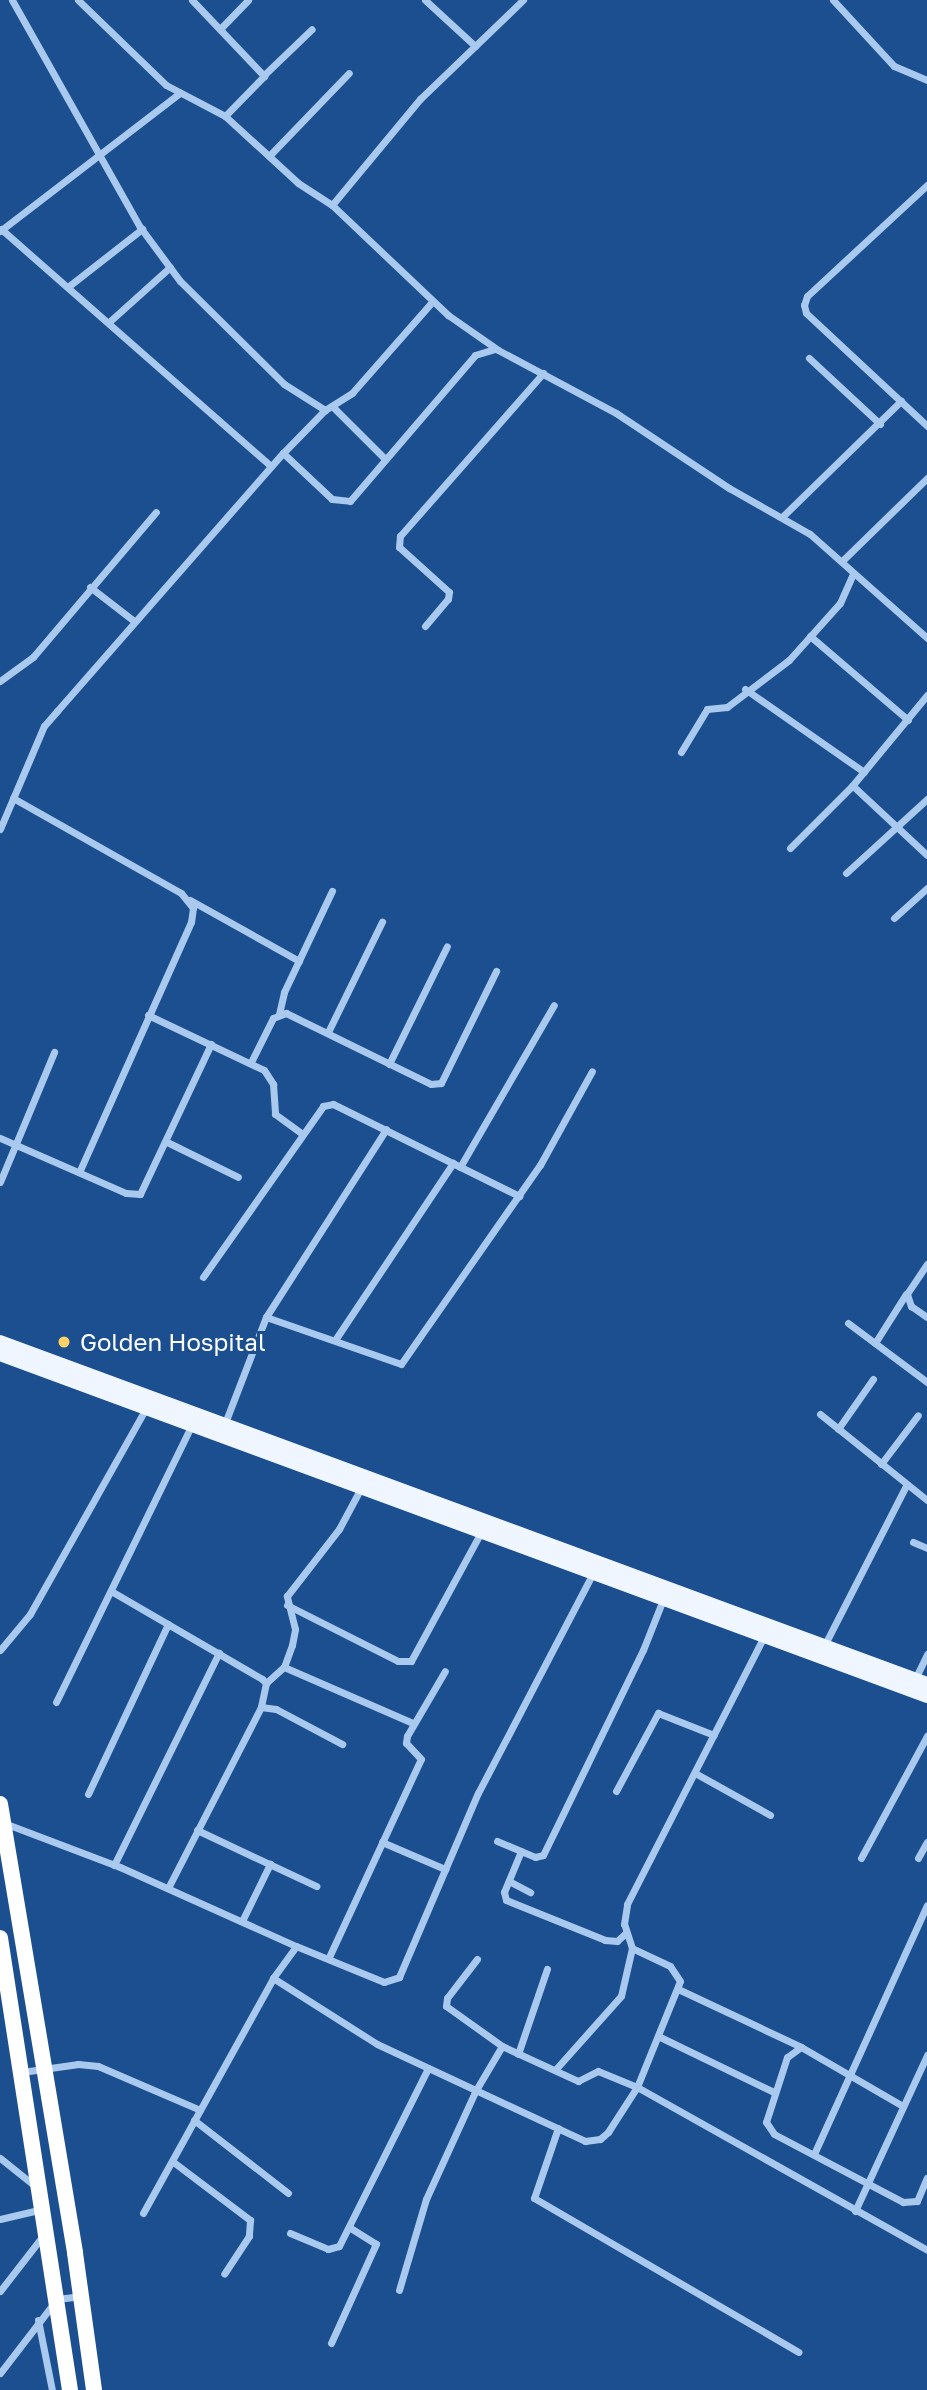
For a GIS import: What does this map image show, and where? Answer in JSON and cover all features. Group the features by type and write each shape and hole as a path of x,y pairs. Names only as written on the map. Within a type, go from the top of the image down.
{"highway":[{"path":"0,1804 94,2390"},
{"path":"0,1938 70,2390"}],"main road":[{"path":"0,1342 225,1423 822,1650 927,1696"},
{"path":"0,1354 595,1570 764,1635 822,1650 921,1682"}],"street":[{"path":"12,0 97,153 142,229 170,267 240,343 284,384 329,409 385,459"},
{"path":"78,0 180,93 225,116 269,156 332,205 392,258 432,302 496,349 616,413 729,488 783,516 842,561 853,574 927,638"},
{"path":"192,0 264,75"},
{"path":"221,28 248,0"},
{"path":"425,0 475,46"},
{"path":"332,205 393,128 523,0"},
{"path":"833,0 894,66 927,80"},
{"path":"225,116 312,29"},
{"path":"269,156 349,73"},
{"path":"180,93 97,153 1,230 69,286 271,467"},
{"path":"927,185 807,296 804,305 806,313 927,426"},
{"path":"69,286 142,229"},
{"path":"109,322 170,267"},
{"path":"0,829 44,726 283,453 329,409 352,393 432,302"},
{"path":"283,453 332,499 344,503 475,355 496,349"},
{"path":"809,358 880,424"},
{"path":"425,626 449,592 399,547 400,536 543,373"},
{"path":"783,516 901,401"},
{"path":"842,561 927,478"},
{"path":"0,681 33,657 156,512"},
{"path":"681,752 707,709 724,709 745,689 784,665 840,603 853,574"},
{"path":"90,587 134,621"},
{"path":"810,636 908,720"},
{"path":"745,689 864,772"},
{"path":"790,849 853,786 927,695"},
{"path":"853,786 927,855"},
{"path":"13,798 299,961"},
{"path":"846,873 927,799"},
{"path":"894,918 927,888"},
{"path":"251,1062 279,1014 299,961 332,891"},
{"path":"79,1172 191,922 189,899"},
{"path":"328,1032 382,922"},
{"path":"389,1064 447,946"},
{"path":"279,1014 328,1032 431,1084 447,1078 496,971"},
{"path":"335,1340 457,1165 554,1005"},
{"path":"148,1015 251,1062 270,1077 275,1114 301,1133"},
{"path":"0,1138 140,1195 211,1044"},
{"path":"0,1182 54,1052"},
{"path":"266,1317 335,1340 383,1361 401,1364 519,1196 592,1071"},
{"path":"203,1277 316,1111 333,1104 519,1196"},
{"path":"225,1423 266,1317 386,1129"},
{"path":"167,1142 237,1177"},
{"path":"875,1343 927,1264"},
{"path":"907,1294 911,1306 927,1317"},
{"path":"848,1323 927,1382"},
{"path":"838,1430 873,1378"},
{"path":"0,1650 30,1614 146,1407"},
{"path":"820,1414 927,1500"},
{"path":"881,1464 918,1415"},
{"path":"56,1702 192,1424"},
{"path":"168,1888 261,1707 265,1683 284,1667 295,1629 287,1605 290,1590 339,1529 362,1485"},
{"path":"822,1650 907,1485"},
{"path":"287,1605 398,1661 411,1661 483,1529"},
{"path":"913,1542 927,1548"},
{"path":"3,1823 114,1865 296,1946 392,1982 413,1950 478,1793 595,1570"},
{"path":"111,1591 219,1653 265,1683"},
{"path":"497,1840 535,1857 543,1855 643,1650 664,1596"},
{"path":"88,1794 168,1624"},
{"path":"555,2070 626,1989 632,1948 626,1933 627,1904 764,1635"},
{"path":"114,1865 219,1653"},
{"path":"921,1682 927,1654"},
{"path":"284,1667 413,1723"},
{"path":"329,1957 421,1759 406,1743 413,1723 445,1671"},
{"path":"261,1707 275,1709 342,1744"},
{"path":"616,1791 658,1713 714,1735"},
{"path":"861,1858 927,1736"},
{"path":"695,1773 770,1815"},
{"path":"197,1830 316,1886"},
{"path":"382,1842 445,1869"},
{"path":"918,1858 927,1842"},
{"path":"521,1851 504,1897 513,1905 612,1941 626,1933"},
{"path":"242,1921 270,1864"},
{"path":"509,1881 530,1892"},
{"path":"814,2154 848,2073 927,1905"},
{"path":"143,2213 272,1978 296,1946"},
{"path":"272,1978 377,2044 585,2141 600,2139 637,2087 678,1989 677,1971 632,1948"},
{"path":"477,1959 447,1998 446,2006 502,2046 583,2081 598,2071 637,2087 927,2250"},
{"path":"517,2054 547,1969"},
{"path":"678,1989 801,2047 901,2105"},
{"path":"660,2037 774,2092"},
{"path":"399,2290 426,2199 476,2090 502,2046"},
{"path":"801,2047 787,2057 774,2092 767,2127 908,2203 917,2201 927,2178"},
{"path":"855,2211 901,2105 927,2055"},
{"path":"22,2072 44,2066 78,2064 111,2070 200,2110"},
{"path":"290,2233 334,2249 349,2227 428,2068"},
{"path":"194,2120 288,2193"},
{"path":"558,2128 534,2198 799,2352"},
{"path":"0,2158 41,2191"},
{"path":"172,2161 250,2220 248,2236 223,2274"},
{"path":"0,2219 44,2209"},
{"path":"331,2343 376,2244 349,2227"},
{"path":"0,2291 47,2229"},
{"path":"0,2373 37,2320 57,2299 81,2296"},
{"path":"37,2320 52,2390"}],"place":[{"name":"Golden Hospital","path":"64,1342"}]}
